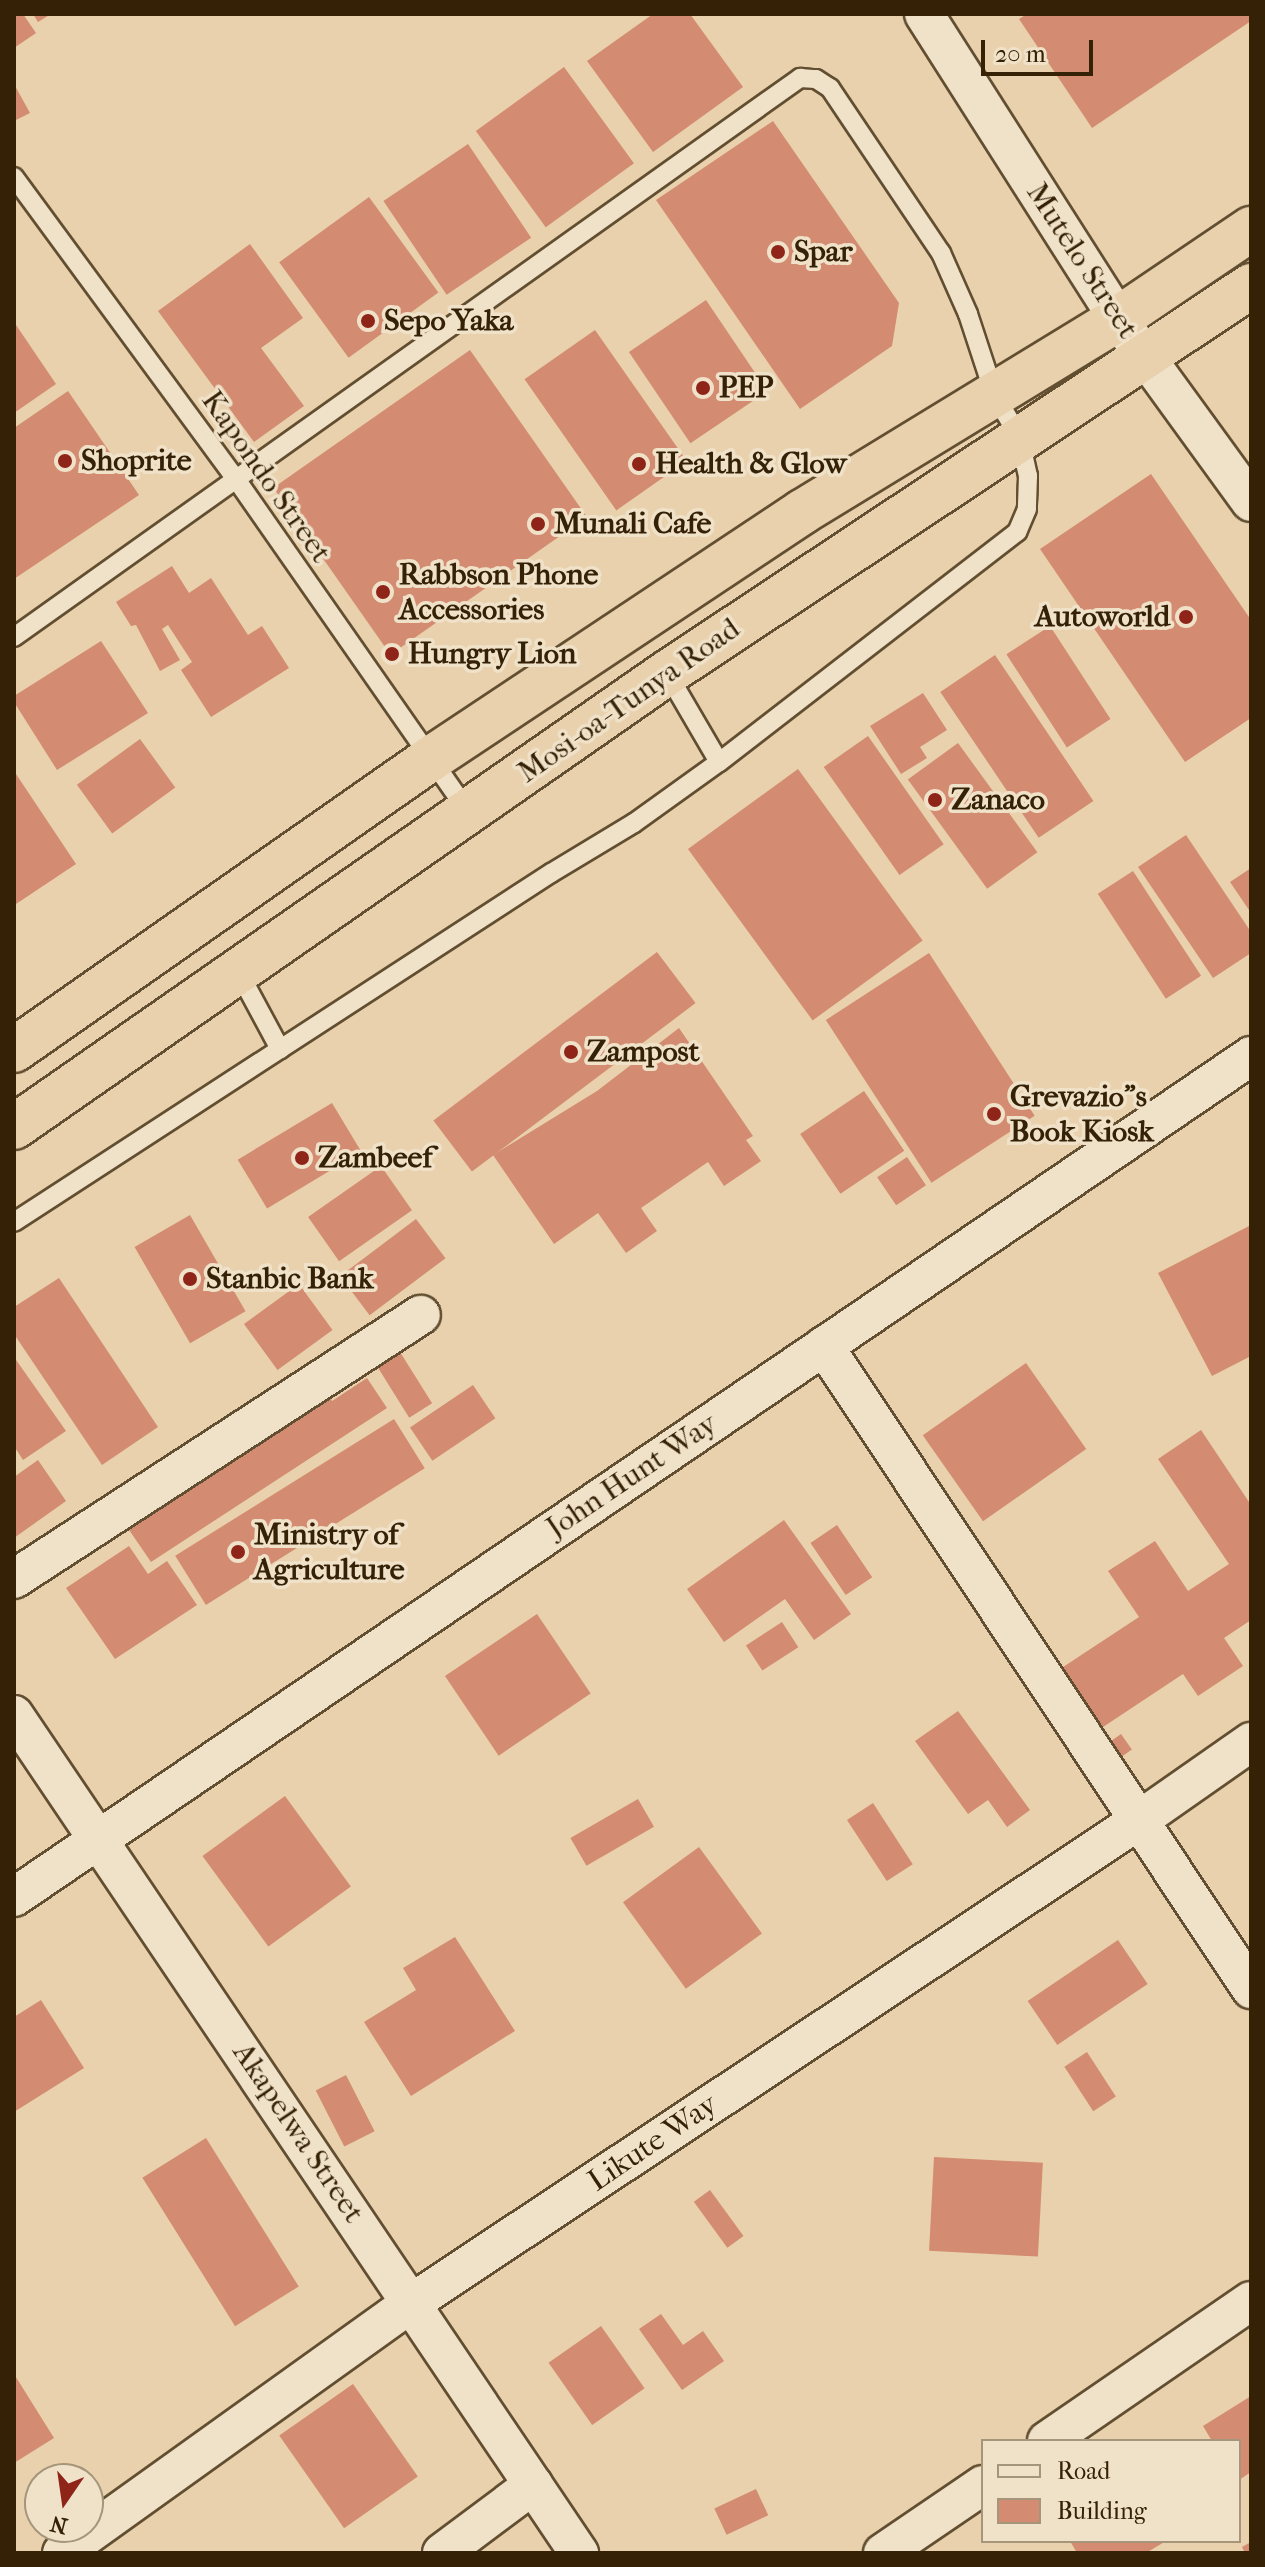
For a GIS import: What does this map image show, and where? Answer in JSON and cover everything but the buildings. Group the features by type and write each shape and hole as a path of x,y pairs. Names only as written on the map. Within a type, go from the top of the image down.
{"highway":[{"name":"Mosi-oa-Tunya Road","path":"14,1050 429,760 802,512 1118,319 1251,229"},
{"name":"Mosi-oa-Tunya Road","path":"14,1127 667,673 1019,436 1251,286"}],"street":[{"name":"Mutelo Street","path":"924,14 1118,319 1251,502"},
{"name":"John Hunt Way","path":"14,1897 1251,1056"},
{"path":"14,1579 421,1315"},
{"path":"824,1346 1251,1989"},
{"name":"Akapelwa Street","path":"14,1715 413,2302 579,2553"},
{"name":"Likute Way","path":"62,2553 413,2302 1138,1821 1251,1742"},
{"path":"1050,2439 1251,2301"},
{"path":"442,2553 533,2485"},
{"path":"883,2553 981,2486"}],"lane":[{"path":"14,637 800,78 816,79 830,88 941,253 968,314 995,396 1019,436 1028,476 1027,509 1017,532 719,762 634,823 14,1222"},
{"name":"Kapondo Street","path":"14,177 236,479 468,812"},
{"path":"667,673 719,762"},
{"path":"238,971 280,1049"}],"place":[{"name":"Spar","path":"778,252"},
{"name":"Sepo Yaka","path":"368,321"},
{"name":"PEP","path":"703,388"},
{"name":"Shoprite","path":"65,461"},
{"name":"Health & Glow","path":"639,464"},
{"name":"Munali Cafe","path":"538,524"},
{"name":"Rabbson Phone Accessories","path":"383,592"},
{"name":"Autoworld","path":"1186,617"},
{"name":"Hungry Lion","path":"392,654"},
{"name":"Zanaco","path":"935,800"},
{"name":"Zampost","path":"571,1052"},
{"name":"Grevazio\"s Book Kiosk","path":"994,1114"},
{"name":"Zambeef","path":"302,1158"},
{"name":"Stanbic Bank","path":"190,1279"},
{"name":"Ministry of Agriculture","path":"238,1552"}]}
